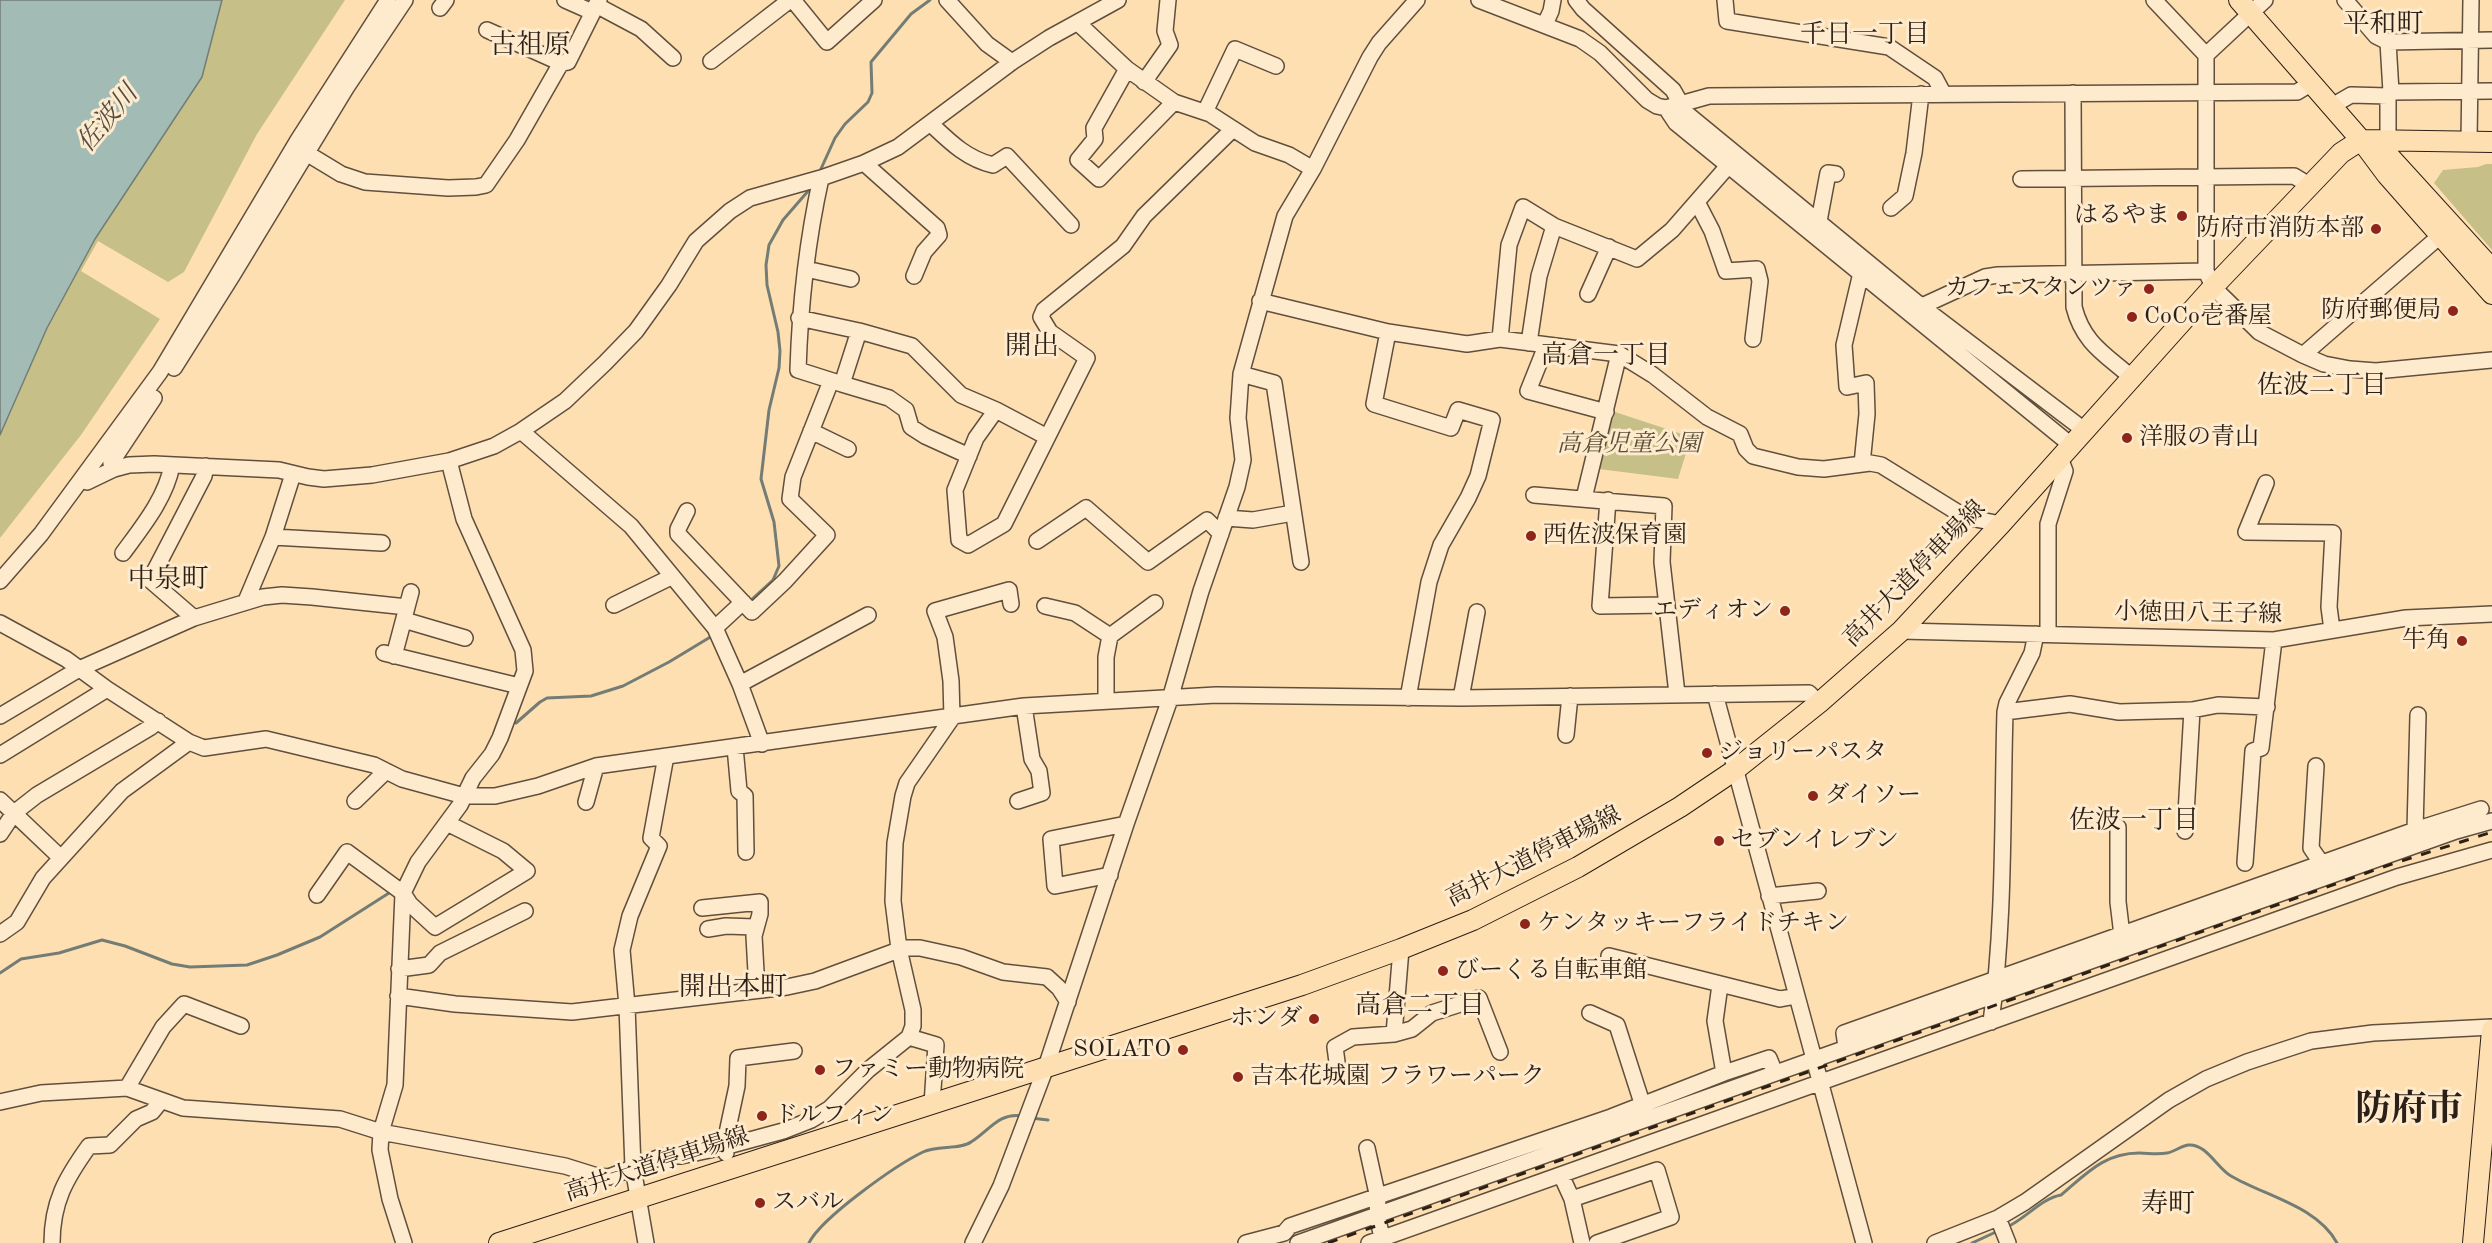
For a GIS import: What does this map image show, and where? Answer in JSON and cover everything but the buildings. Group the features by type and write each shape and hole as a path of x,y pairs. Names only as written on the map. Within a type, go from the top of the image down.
{"main road":[{"path":"2252,4 2312,83 2361,140 2387,175 2492,294"},
{"path":"2361,140 2492,142"},
{"path":"2361,140 2388,155 2492,269"},
{"name":"高井大道停車場線","path":"499,1243 1302,985 1401,949 1473,920 1578,867 1680,807 1735,770 1819,703 1901,631 2001,524 2131,377 2209,279 2341,153 2361,140"},
{"path":"2473,1243 2492,1028"}],"street":[{"path":"0,581 41,534 160,372 298,140 388,0"},
{"path":"114,469 111,463 232,276 346,88 405,0"},
{"path":"565,0 596,6 641,28 673,58"},
{"path":"711,61 792,0 827,42 874,0"},
{"path":"947,0 987,44 1012,62"},
{"path":"81,480 87,482 114,469 129,465 279,470 324,479 372,475 449,461 494,446 565,401 636,331 669,285 696,241 713,223 750,198 821,178 864,163 897,147 1012,62 1049,38 1117,0"},
{"path":"1144,82 1170,45 1165,31 1168,0"},
{"path":"973,1243 1001,1186 1046,1067 1170,699 1201,591 1226,518 1243,460 1238,418 1241,374 1285,216 1313,170 1370,57 1379,43 1417,0"},
{"path":"1479,0 1545,24 1587,44 1600,53 1647,100 1666,108 1676,123 1819,221 1915,309 2072,444 2048,524 2042,634 2007,703 2005,712 2003,857 1997,980 1991,1022"},
{"path":"1545,24 1553,0"},
{"path":"1576,0 1583,9 1674,90 1686,113 1733,161 1860,273 1915,309"},
{"path":"1725,0 1726,21 1889,47 1935,78 1943,93"},
{"path":"2154,0 2206,56 2209,279 2259,332 2324,364 2376,371 2492,360"},
{"path":"2345,0 2376,36 2388,42 2492,40"},
{"path":"2469,142 2471,0"},
{"path":"2206,56 2252,4"},
{"path":"487,30 561,63 568,62 596,6"},
{"path":"1078,23 1127,69 1174,102 1205,112 1255,143 1289,155 1313,170"},
{"path":"2388,42 2388,139"},
{"path":"1205,112 1235,49 1276,66"},
{"path":"308,154 341,174 365,182 448,188 476,187 486,184 516,140 561,63"},
{"path":"1127,69 1094,128 1095,139 1078,160 1099,179 1174,102"},
{"path":"1666,108 1709,96 2297,92 2312,83"},
{"path":"2332,106 2351,95 2492,91"},
{"path":"1891,208 1905,196 1914,153 1921,93"},
{"path":"2073,93 2074,307 2087,340 2131,377"},
{"path":"931,124 962,152 978,161 993,165 1007,156 1071,225"},
{"path":"996,410 976,438 955,490 959,540 968,545 1004,524 1087,358 1050,332 1041,317 1044,310 1123,246 1144,216 1233,129"},
{"path":"1500,339 1509,245 1523,207 1554,226 1637,259 1672,230 1733,161"},
{"path":"864,163 937,228 939,234 924,252 914,276"},
{"path":"1819,221 1828,173 1836,174"},
{"path":"2020,179 2294,176 2309,185"},
{"path":"821,178 813,214 799,318 798,370 889,398 906,410 912,427 924,436 969,456"},
{"path":"1697,202 1712,231 1726,271 1757,269 1760,280 1754,339"},
{"path":"1529,343 1539,276 1554,226"},
{"path":"2303,355 2441,235"},
{"path":"1588,294 1609,247"},
{"path":"806,269 851,279"},
{"path":"1860,273 1844,345 1847,387 1866,382 1867,414 1862,464"},
{"path":"1915,309 1985,277 2015,273 2209,279"},
{"path":"1260,301 1388,332 1467,344 1500,339 1619,354 1653,375 1707,417 1740,434 1746,449 1753,456 1798,467 1824,469 1862,464 1881,465 1965,517 2001,524"},
{"path":"799,318 859,331 912,346 961,395 996,410 1047,437"},
{"path":"687,511 678,529 678,534 752,612 785,581 827,535 790,499 793,477 811,431 859,331"},
{"path":"1388,332 1374,404 1451,428 1458,410 1492,420 1478,476 1441,545 1429,582 1408,698"},
{"path":"1546,346 1528,391 1606,412"},
{"path":"1584,498 1619,354"},
{"path":"1241,374 1274,383 1301,562"},
{"path":"521,431 631,526 715,628 740,684 762,744"},
{"path":"811,431 849,449"},
{"path":"404,1243 384,1176 380,1150 381,1132 395,1085 403,893 418,862 447,823 473,778 492,754 525,670 523,650 464,519 449,461"},
{"path":"123,553 148,518 163,491 172,465"},
{"path":"194,618 150,580 204,476 206,466"},
{"path":"246,601 273,537 293,474"},
{"path":"2266,483 2246,532 2333,533 2329,607 2332,630"},
{"path":"1534,495 1664,506 1662,562 1677,694"},
{"path":"1608,500 1600,606 1666,605"},
{"path":"1037,541 1086,508 1148,562 1207,520 1221,534"},
{"path":"1226,518 1252,520 1293,513"},
{"path":"273,537 382,543"},
{"path":"614,605 672,577"},
{"path":"0,1102 41,1093 127,1088 183,1108 340,1119 381,1132 565,1166 597,1176 609,1177 663,1156 681,1156 724,1147 783,1131 811,1120 829,1109 868,1070 909,1036 913,1026 913,1010 899,949 893,901 896,843 907,783 952,717 951,681 945,637 935,611 1009,590 1011,604"},
{"path":"0,716 79,669 194,618 246,601 282,595 407,606 460,632"},
{"path":"715,628 743,602"},
{"path":"1106,701 1106,657 1110,636 1155,603"},
{"path":"407,606 389,654 519,686"},
{"path":"1045,606 1075,613 1110,636"},
{"path":"1461,698 1477,612"},
{"name":"小徳田八王子線","path":"1901,631 2274,640 2406,618 2492,614"},
{"path":"740,684 868,615"},
{"path":"0,623 79,669 189,742 204,748 266,739 374,765 402,779 464,796 511,793 596,766 1024,706 1216,695 1461,698 1809,693 1819,703"},
{"path":"2246,863 2253,752 2261,748 2274,640"},
{"path":"0,755 107,689"},
{"path":"1715,694 1812,1059 1864,1243"},
{"path":"1566,735 1570,696"},
{"path":"2005,712 2070,704 2119,712 2192,710 2218,705 2267,707"},
{"path":"1018,801 1042,793 1039,771 1032,759 1024,706"},
{"path":"2185,831 2192,710"},
{"path":"2415,830 2418,715"},
{"path":"0,834 14,813 37,795 158,721"},
{"path":"0,934 18,922 44,878 122,791 189,742"},
{"path":"735,747 740,790 745,796 746,852"},
{"path":"646,1243 633,1168 627,1006 622,950 630,916 659,846 651,838 666,756"},
{"path":"586,802 596,766"},
{"path":"2316,766 2311,848 2322,864"},
{"path":"355,801 386,771"},
{"path":"0,800 62,858"},
{"path":"1846,1047 1844,1033 2122,935 2195,916 2453,825 2481,809"},
{"path":"1298,1243 1995,996 2322,864 2386,848 2415,830 2492,821"},
{"path":"317,895 347,852 403,893 410,904 435,927 527,871 503,851 447,823"},
{"path":"1110,875 1055,886 1051,839 1126,824"},
{"path":"2118,827 2118,893 2122,935"},
{"path":"2386,848 2397,876"},
{"path":"1367,1148 1378,1198 1376,1241 2397,876 2492,850"},
{"path":"1769,896 1818,891"},
{"path":"702,908 760,902 760,914 754,936 757,990"},
{"path":"399,969 429,965 440,953 525,911"},
{"path":"2195,916 2206,946"},
{"path":"708,929 726,926 755,927"},
{"path":"398,996 455,1004 572,1012 815,981 899,949 920,948 961,957 1003,972 1047,977 1059,987 1068,1002"},
{"path":"1394,1034 1401,949"},
{"path":"1609,956 1780,999 1796,996"},
{"path":"1720,985 1715,1021 1724,1072"},
{"path":"1337,1062 1335,1047 1353,1037 1394,1034 1412,1029 1432,1013 1479,998 1500,1052"},
{"path":"127,1088 163,1027 184,1004 241,1026"},
{"path":"1590,1013 1617,1025 1642,1103"},
{"path":"1935,1243 1998,1218 2025,1202 2169,1100 2206,1079 2278,1050 2322,1039 2373,1033 2492,1028"},
{"path":"909,1036 936,1045 932,1104"},
{"path":"730,1168 724,1147 737,1086 738,1058 794,1051"},
{"path":"1246,1243 1284,1233 1290,1226 1611,1117 1724,1072 1769,1058 1775,1073"},
{"path":"52,1243 52,1220 65,1180 89,1146 110,1145 136,1119 152,1112 161,1101"},
{"path":"811,1120 820,1140"},
{"path":"1572,1199 1657,1170 1671,1217 1597,1243"},
{"path":"1561,1175 1572,1199 1582,1243"},
{"path":"1998,1218 2008,1243"}],"green space":[{"path":"222,0 345,0 257,134 184,272 168,282 98,241 81,271 160,319 81,435 0,538 0,435 47,327 95,239 202,77"},
{"path":"2492,164 2492,250 2434,183 2443,170 2478,167"},
{"name":"高倉児童公園","path":"1606,409 1691,437 1678,479 1591,468"}],"water":[{"name":"佐波川","path":"0,0 222,0 202,77 95,239 47,328 0,435"}],"waterway":[{"path":"820,171 835,138 845,124 868,102 872,93 871,62 911,14 930,0"},
{"path":"750,601 773,580 779,566 774,522 761,479 769,410 779,368 780,351 767,285 766,265 769,245 783,220 809,190"},
{"path":"516,723 547,698 591,696 623,686 712,636"},
{"path":"0,973 21,959 59,953 102,940 172,964 190,967 247,965 320,937 389,893"},
{"path":"809,1243 816,1232 843,1207 878,1180 911,1159 929,1150 961,1146 1007,1117 1022,1116"},
{"path":"1031,1118 1048,1120"},
{"path":"2007,1227 2040,1204 2061,1195 2087,1172 2106,1161 2127,1154 2160,1154 2194,1145 2206,1152 2231,1176 2304,1211 2328,1230 2337,1243"},
{"path":"1972,1243 1998,1231"}],"railway":[{"path":"1328,1243 2386,866 2492,832"}],"place":[{"name":"はるやま","path":"2182,216"},
{"name":"防府市消防本部","path":"2376,229"},
{"name":"カフェスタンツァ","path":"2149,289"},
{"name":"防府郵便局","path":"2453,311"},
{"name":"CoCo壱番屋","path":"2132,317"},
{"name":"洋服の青山","path":"2127,438"},
{"name":"西佐波保育園","path":"1531,536"},
{"name":"エディオン","path":"1785,611"},
{"name":"牛角","path":"2462,641"},
{"name":"ジョリーパスタ","path":"1707,753"},
{"name":"ダイソー","path":"1813,796"},
{"name":"セブンイレブン","path":"1719,841"},
{"name":"ケンタッキーフライドチキン","path":"1525,924"},
{"name":"びーくる自転車館","path":"1443,971"},
{"name":"ホンダ","path":"1314,1019"},
{"name":"SOLATO","path":"1183,1050"},
{"name":"ファミー動物病院","path":"820,1070"},
{"name":"吉本花城園 フラワーパーク","path":"1238,1077"},
{"name":"ドルフィン","path":"762,1116"},
{"name":"スバル","path":"760,1203"}],"district":[{"name":"平和町","path":"2383,25"},
{"name":"千日一丁目","path":"1865,35"},
{"name":"古祖原","path":"530,46"},
{"name":"開出","path":"1032,347"},
{"name":"高倉一丁目","path":"1606,356"},
{"name":"佐波二丁目","path":"2322,386"},
{"name":"中泉町","path":"168,580"},
{"name":"佐波一丁目","path":"2134,821"},
{"name":"開出本町","path":"733,988"},
{"name":"高倉二丁目","path":"1420,1006"},
{"name":"防府市","path":"2409,1111"},
{"name":"寿町","path":"2168,1205"}]}
